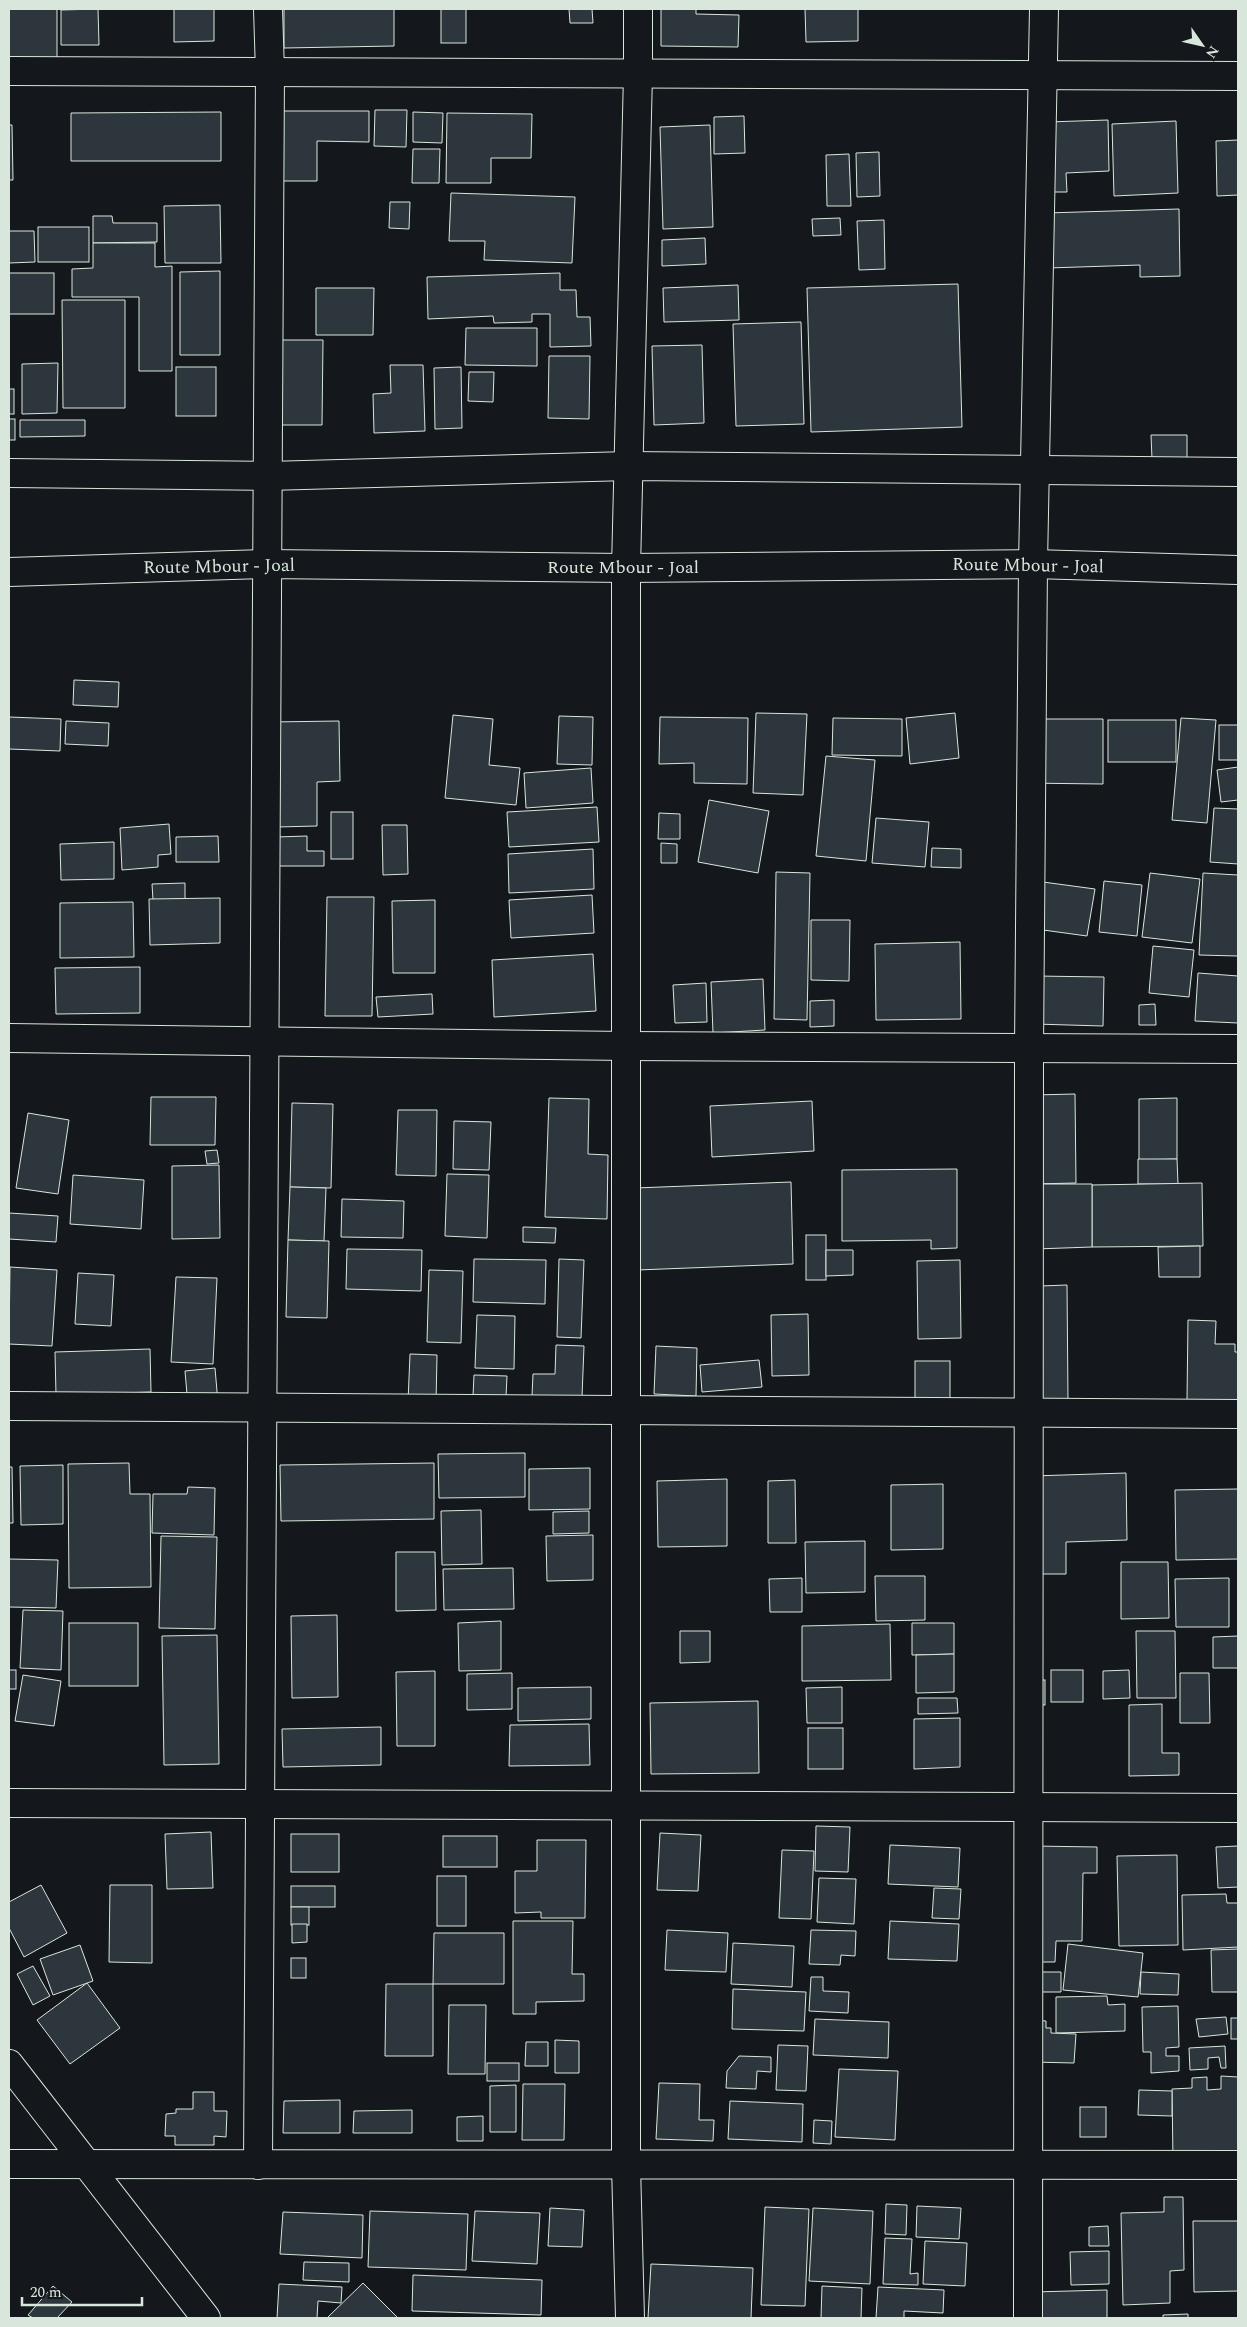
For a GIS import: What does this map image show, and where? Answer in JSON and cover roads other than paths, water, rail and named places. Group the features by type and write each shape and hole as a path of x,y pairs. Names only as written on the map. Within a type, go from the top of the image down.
{"street":[{"path":"258,2165 270,72 268,9"},
{"path":"630,2318 626,2165 626,568 638,9"},
{"path":"1028,2318 1030,1048 1033,564 1044,9"},
{"path":"9,71 1238,76"},
{"path":"9,473 268,476 629,466 1238,472"},
{"name":"Route Mbour - Joal","path":"9,572 267,564 626,568 1033,564 1238,570"},
{"path":"9,1038 264,1043 1238,1049"},
{"path":"9,1406 1238,1414"},
{"path":"9,1803 1238,1808"},
{"path":"9,2064 206,2318"},
{"path":"9,2164 1238,2165"}]}
